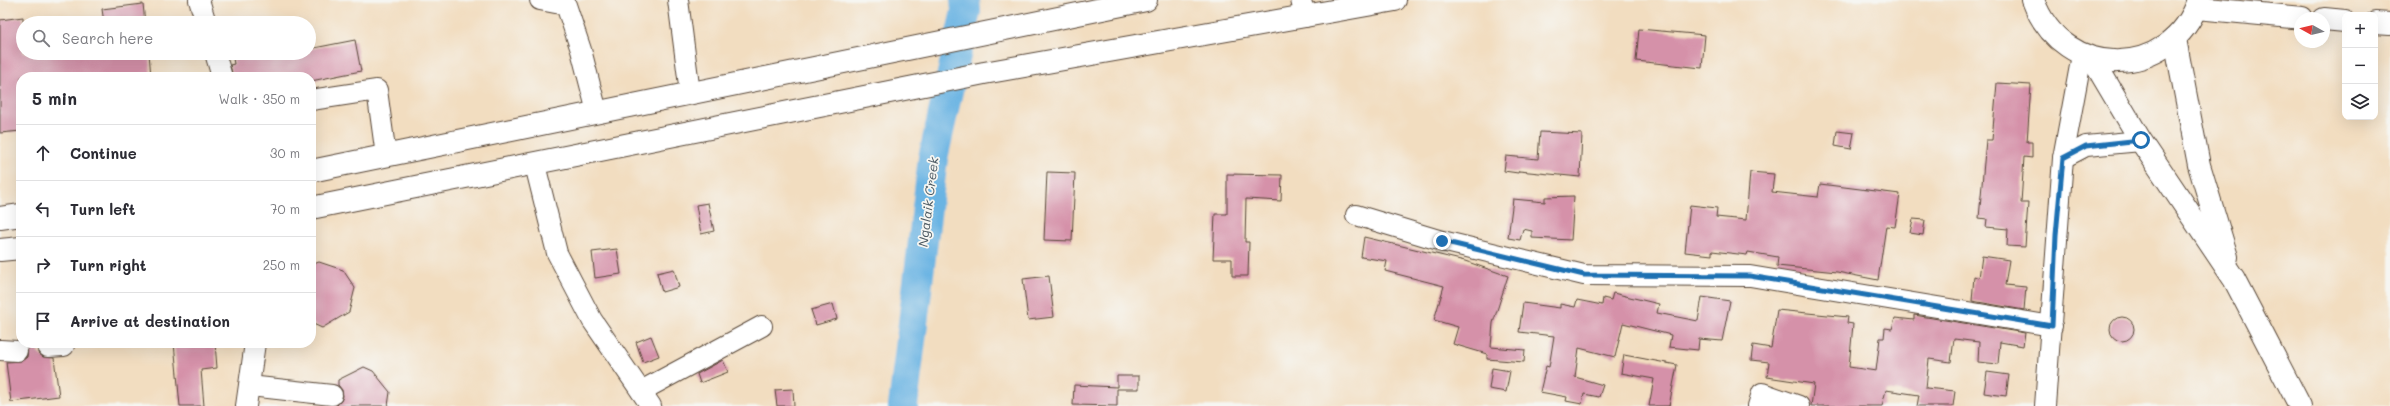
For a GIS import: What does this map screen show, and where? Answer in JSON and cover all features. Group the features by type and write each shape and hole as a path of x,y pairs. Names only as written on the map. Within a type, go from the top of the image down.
{"main road":[{"path":"316,169 386,156 889,51 977,35 1146,0"},
{"path":"316,207 1303,8 1395,0"},
{"path":"2032,0 2042,19 2054,35 2087,57 2234,279 2300,406"},
{"path":"2087,57 2124,61 2152,54 2175,39 2198,4 2247,14 2294,17"},
{"path":"2330,20 2342,21"},
{"path":"2378,23 2390,24"},
{"path":"2175,39 2199,165 2234,279"},
{"path":"0,218 16,216"},
{"path":"0,250 16,248"}],"street":[{"path":"199,0 204,16"},
{"path":"540,0 566,5 581,50 597,112"},
{"path":"678,0 690,93"},
{"path":"2045,406 2052,326 2056,235 2063,158 2087,57"},
{"path":"217,60 221,72"},
{"path":"316,99 377,90 386,156"},
{"path":"2063,158 2086,146 2141,140"},
{"path":"534,164 558,253 592,320 646,398 762,326"},
{"path":"1356,215 1442,241 1584,275 1750,276 2052,326"},
{"path":"246,406 254,348"},
{"path":"249,386 332,395"},
{"path":"1758,406 1762,393 1799,406"}],"building":[{"path":"143,4 144,16 103,16 102,9"},
{"path":"16,18 16,60 150,60 151,72 16,72 16,131 0,133 0,20"},
{"path":"1639,29 1705,35 1702,68 1636,61"},
{"path":"355,40 361,71 316,80 316,72 232,72 230,65 234,64 233,60 316,60 316,48"},
{"path":"1997,83 2031,85 2027,142 2032,142 2032,158 2024,157 2021,203 2028,203 2025,247 2007,246 2008,229 1986,227 1987,219 1979,218 1986,140 1992,140"},
{"path":"1837,131 1854,133 1851,149 1835,146"},
{"path":"1540,132 1582,134 1580,177 1504,171 1506,156 1538,159"},
{"path":"1047,172 1075,173 1072,241 1044,240"},
{"path":"1750,172 1774,174 1772,192 1818,197 1820,184 1900,194 1895,227 1886,226 1878,280 1837,272 1777,266 1778,257 1748,252 1747,255 1712,251 1712,255 1685,252 1690,205 1717,208 1716,217 1746,220"},
{"path":"1227,174 1282,175 1281,201 1246,199 1245,242 1249,242 1248,276 1232,276 1232,259 1213,259 1215,214 1227,214"},
{"path":"1574,196 1571,240 1532,238 1532,231 1523,229 1520,240 1508,238 1513,199 1545,202 1545,197"},
{"path":"708,203 714,231 701,234 696,205"},
{"path":"1913,219 1925,220 1923,235 1910,233"},
{"path":"1364,237 1465,261 1508,276 1493,323 1491,347 1525,350 1524,362 1487,359 1487,354 1453,344 1458,327 1434,320 1444,286 1385,271 1387,261 1361,257"},
{"path":"617,249 621,274 595,278 592,252"},
{"path":"1982,256 2009,260 2005,285 2026,287 2024,310 1972,301 1974,276 1979,278"},
{"path":"319,262 343,270 355,288 349,312 322,328 316,325 316,263"},
{"path":"674,269 679,287 662,292 657,273"},
{"path":"1049,276 1054,317 1028,320 1023,279"},
{"path":"1613,293 1659,304 1657,313 1698,321 1702,297 1730,301 1722,341 1699,339 1698,350 1669,347 1671,335 1623,323 1615,357 1579,348 1575,377 1603,385 1599,397 1584,394 1582,404 1566,401 1567,397 1540,392 1546,366 1549,367 1554,336 1519,332 1523,303 1560,308 1560,304 1575,307 1577,300 1602,305 1603,298 1611,300"},
{"path":"833,304 837,319 816,325 811,310"},
{"path":"1777,310 1848,317 1847,323 1853,324 1849,367 1876,371 1880,338 1884,338 1885,328 1892,329 1895,318 1914,320 1914,315 2025,333 2023,346 2000,342 1998,364 1978,362 1979,342 1954,339 1951,362 1929,359 1926,388 1955,391 1953,406 1917,406 1919,395 1886,390 1882,406 1811,406 1814,384 1767,377 1769,362 1751,360 1753,345 1771,348"},
{"path":"2122,317 2131,320 2134,329 2131,338 2122,341 2113,338 2110,329 2113,320"},
{"path":"651,336 659,356 643,362 636,342"},
{"path":"28,348 37,348 38,353 43,357 54,358 59,396 11,402 6,362 22,361 27,357"},
{"path":"174,348 215,348 217,368 201,370 204,406 180,406"},
{"path":"1624,355 1677,365 1669,406 1649,406 1654,379 1621,373"},
{"path":"723,360 728,372 700,383 697,374"},
{"path":"364,367 373,371 390,392 388,406 336,406 341,401 343,396 342,390 338,385 338,380"},
{"path":"1492,368 1510,371 1506,392 1489,389"},
{"path":"1987,372 2009,375 2006,396 1984,393"},
{"path":"1117,376 1139,376 1139,389 1117,389 1117,406 1073,405 1074,385 1117,387"},
{"path":"793,389 794,406 777,406 775,390"}],"waterway":[{"name":"Ngalaik Creek","path":"903,406 933,158 966,11 965,0"}],"route":[{"path":"1442,241 1584,275 1750,276 2052,326 2056,235 2063,158 2086,146 2141,140"}]}
